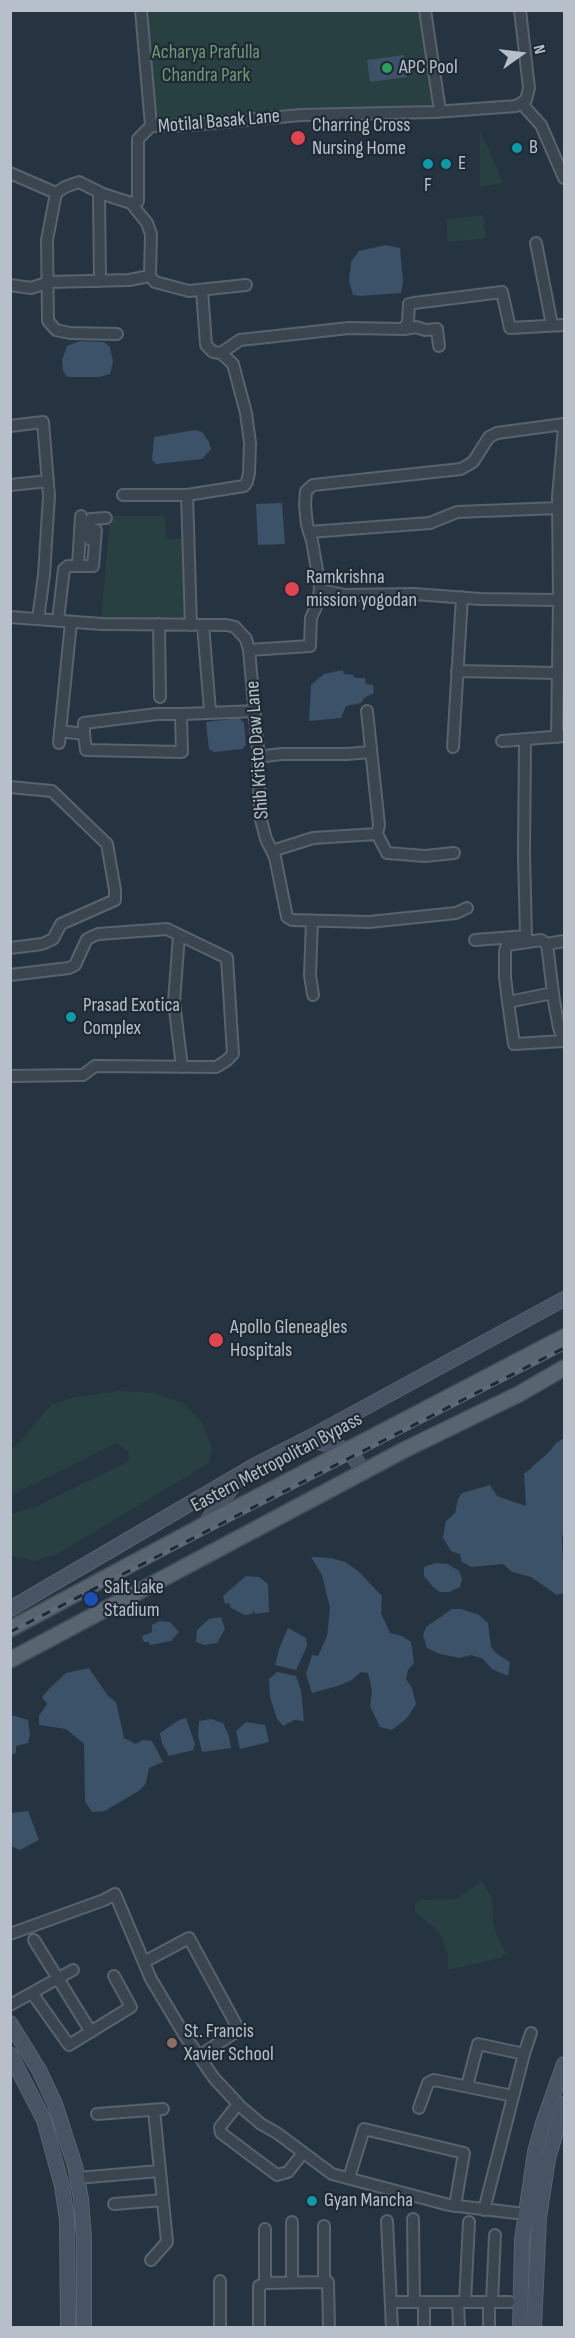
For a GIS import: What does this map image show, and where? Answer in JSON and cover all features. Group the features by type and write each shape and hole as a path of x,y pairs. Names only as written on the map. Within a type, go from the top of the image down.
{"main road":[{"name":"Eastern Metropolitan Bypass","path":"10,1629 564,1337"},
{"path":"10,1660 363,1472 519,1394 564,1368"}],"street":[{"path":"141,10 151,126"},
{"path":"425,10 440,111"},
{"path":"520,10 529,88 526,100 521,103 541,125 564,178"},
{"name":"Motilal Basak Lane","path":"131,203 138,201 138,139 151,126 191,125 302,115 440,111 516,106 521,103"},
{"path":"10,173 56,193"},
{"path":"117,334 70,333 56,330 48,321 47,240 56,193 65,186 79,182 99,193 131,203 147,223 151,234 150,276 155,282 189,291 246,285"},
{"path":"99,193 100,281"},
{"path":"536,243 552,326"},
{"path":"10,285 32,288 49,282 129,280 150,276"},
{"path":"123,495 187,495 244,486 247,482 250,443 246,413 233,364 221,353 213,352 206,345 202,290"},
{"path":"404,329 408,322 409,304 502,292 510,328 564,325"},
{"path":"221,353 240,340 349,328 437,329 439,346"},
{"path":"10,426 43,422 49,496 46,510 44,575 38,619"},
{"path":"249,650 310,646 311,618 319,600 320,590 305,505 306,491 313,485 461,469 473,462 489,437 497,433 564,426 558,508 557,673 561,736 502,741"},
{"path":"10,485 48,481"},
{"path":"187,495 191,625"},
{"path":"309,532 430,523 457,512 558,508"},
{"path":"81,516 83,566"},
{"path":"83,566 90,520 106,518"},
{"path":"58,620 64,570 68,566 93,566 96,530"},
{"path":"320,590 345,595 415,594 559,600"},
{"path":"453,747 462,597"},
{"name":"Shib Kristo Daw Lane","path":"10,617 71,622 235,627 246,639 249,650 255,711 260,816 272,851 287,917 292,920 369,922 456,913 467,908"},
{"path":"59,743 71,622"},
{"path":"159,624 160,697"},
{"path":"203,625 210,711"},
{"path":"457,671 557,673"},
{"path":"184,714 181,717 182,752 86,750 84,723 157,714 255,711"},
{"path":"366,711 379,825 377,834 387,853 425,856 453,853"},
{"path":"60,731 84,734"},
{"path":"475,940 526,936 525,740"},
{"path":"258,757 281,754 370,752"},
{"path":"10,787 52,791 107,844 115,890 115,900 61,924 53,939 42,944 10,948"},
{"path":"272,851 313,838 377,834"},
{"path":"312,921 310,975 312,995"},
{"path":"10,975 69,968 75,965 87,939 98,934 167,929 227,958 233,1054 216,1067 94,1066 83,1075 10,1076"},
{"path":"179,935 174,1002 182,1067"},
{"path":"547,944 553,993 560,1012 561,1037 564,1041 514,1044 505,977 507,945 541,940 547,944 564,941"},
{"path":"508,1002 553,993"},
{"path":"10,1609 241,1476 254,1466 564,1299"},
{"path":"307,1439 349,1450 363,1472"},
{"path":"204,1525 241,1476"},
{"path":"10,1934 115,1894 151,1979 199,2056 214,2078 261,2124 332,2174 455,2206 525,2214"},
{"path":"144,1962 189,1938 239,2030 199,2056"},
{"path":"34,1940 91,2032"},
{"path":"10,2005 73,1970"},
{"path":"32,1993 69,2045 130,2007 114,1976"},
{"path":"10,2023 31,2056 59,2114 77,2178 83,2219 84,2328"},
{"path":"484,2210 531,2033"},
{"path":"467,2086 478,2044 524,2054"},
{"path":"31,2056 14,2059 32,2093 48,2132 59,2170 67,2220 68,2328"},
{"path":"534,2328 535,2196 540,2133 564,2064"},
{"path":"420,2108 428,2083 431,2081 513,2096"},
{"path":"238,2104 220,2127 221,2133 278,2175 288,2172 303,2153"},
{"path":"520,2328 525,2214 535,2196 564,2104"},
{"path":"97,2114 158,2110 159,2171 167,2242 151,2260"},
{"path":"349,2178 364,2129 464,2153 455,2206"},
{"path":"77,2178 159,2171"},
{"path":"114,2204 163,2200"},
{"path":"67,2220 83,2219"},
{"path":"413,2219 419,2302 424,2328"},
{"path":"387,2221 392,2328"},
{"path":"292,2222 292,2282"},
{"path":"459,2328 469,2222"},
{"path":"324,2226 324,2282"},
{"path":"265,2229 265,2283"},
{"path":"489,2328 495,2235"},
{"path":"220,2281 220,2328"},
{"path":"259,2328 259,2286 265,2283 328,2282 329,2328"},
{"path":"391,2302 510,2302"}],"green space":[{"name":"Acharya Prafulla Chandra Park","path":"145,11 422,11 437,108 211,120 155,120"},
{"path":"480,130 503,183 480,187"},
{"path":"483,215 486,238 448,242 446,219"},
{"path":"110,516 165,516 167,539 184,539 188,621 101,621"},
{"path":"120,1391 155,1393 183,1403 202,1423 212,1448 209,1463 56,1555 34,1561 11,1556 11,1514 36,1507 129,1461 128,1451 116,1443 11,1495 11,1449 20,1442 51,1405 75,1397"},
{"path":"482,1881 492,1898 496,1934 506,1953 501,1958 448,1970 448,1953 438,1931 415,1912 415,1903 421,1900 457,1899"}],"water":[{"name":"APC Pool","path":"404,55 407,77 370,82 367,60"},
{"path":"385,245 400,248 403,281 401,293 353,295 349,281 351,262 359,251"},
{"path":"80,341 104,342 110,347 113,362 110,374 99,377 67,377 63,371 62,360 67,346"},
{"path":"195,430 202,432 211,449 202,459 156,464 152,460 154,437"},
{"path":"282,503 285,544 258,545 256,504"},
{"path":"343,670 344,674 353,675 355,678 365,678 366,684 373,685 374,693 364,698 361,703 346,706 341,718 309,721 311,685 324,674"},
{"path":"239,718 244,723 246,745 242,749 215,752 209,749 206,722"},
{"path":"564,1438 564,1530 562,1537 564,1593 557,1595 531,1577 512,1572 503,1564 471,1567 462,1562 460,1554 451,1551 443,1538 446,1521 455,1513 462,1493 490,1485 497,1496 526,1506 524,1474"},
{"path":"311,1557 331,1558 345,1562 358,1571 382,1596 381,1613 390,1633 402,1636 411,1642 414,1663 408,1670 406,1679 412,1688 416,1704 407,1718 392,1730 380,1727 370,1706 372,1691 368,1673 361,1672 352,1680 338,1686 312,1693 306,1674 312,1655 318,1656 327,1636 330,1608 322,1575"},
{"path":"436,1563 448,1564 459,1571 462,1578 460,1587 449,1592 440,1592 433,1587 424,1576 424,1567"},
{"path":"246,1576 259,1577 268,1584 269,1612 255,1614 254,1611 245,1615 231,1608 229,1603 225,1604 223,1596"},
{"path":"452,1609 461,1609 479,1615 488,1623 491,1647 510,1662 508,1676 492,1669 482,1658 471,1655 460,1658 440,1654 427,1648 423,1635 426,1627"},
{"path":"221,1617 225,1629 217,1643 204,1645 196,1642 197,1630 209,1619"},
{"path":"159,1621 170,1622 179,1632 171,1641 150,1645 149,1642 144,1642 142,1636 152,1632 152,1625"},
{"path":"288,1628 306,1638 307,1646 296,1670 275,1665"},
{"path":"89,1668 108,1696 116,1702 124,1738 136,1744 143,1740 152,1741 163,1762 149,1768 146,1783 140,1790 105,1811 92,1812 85,1801 84,1744 66,1729 39,1725 39,1716 47,1704 42,1697 49,1689 66,1673"},
{"path":"277,1672 296,1676 301,1691 304,1721 294,1720 283,1726 277,1719 270,1697 269,1679"},
{"path":"11,1715 28,1720 30,1734 28,1743 16,1746 16,1753 11,1755"},
{"path":"186,1718 195,1744 193,1750 169,1756 160,1733"},
{"path":"211,1719 223,1723 231,1748 202,1752 198,1735 199,1721"},
{"path":"246,1722 265,1725 269,1742 240,1749 236,1731"},
{"path":"28,1811 39,1840 20,1850 11,1846 11,1813"}],"railway":[{"path":"10,1632 564,1348"}],"place":[{"name":"APC Pool","path":"387,68"},
{"name":"Charring Cross Nursing Home","path":"298,138"},
{"name":"B","path":"517,148"},
{"name":"F","path":"428,164"},
{"name":"E","path":"446,164"},
{"name":"Ramkrishna mission yogodan","path":"292,589"},
{"name":"Prasad Exotica Complex","path":"71,1017"},
{"name":"Apollo Gleneagles Hospitals","path":"216,1340"},
{"name":"Salt Lake Stadium","path":"91,1599"},
{"name":"St. Francis Xavier School","path":"172,2043"},
{"name":"Gyan Mancha","path":"312,2201"}]}
